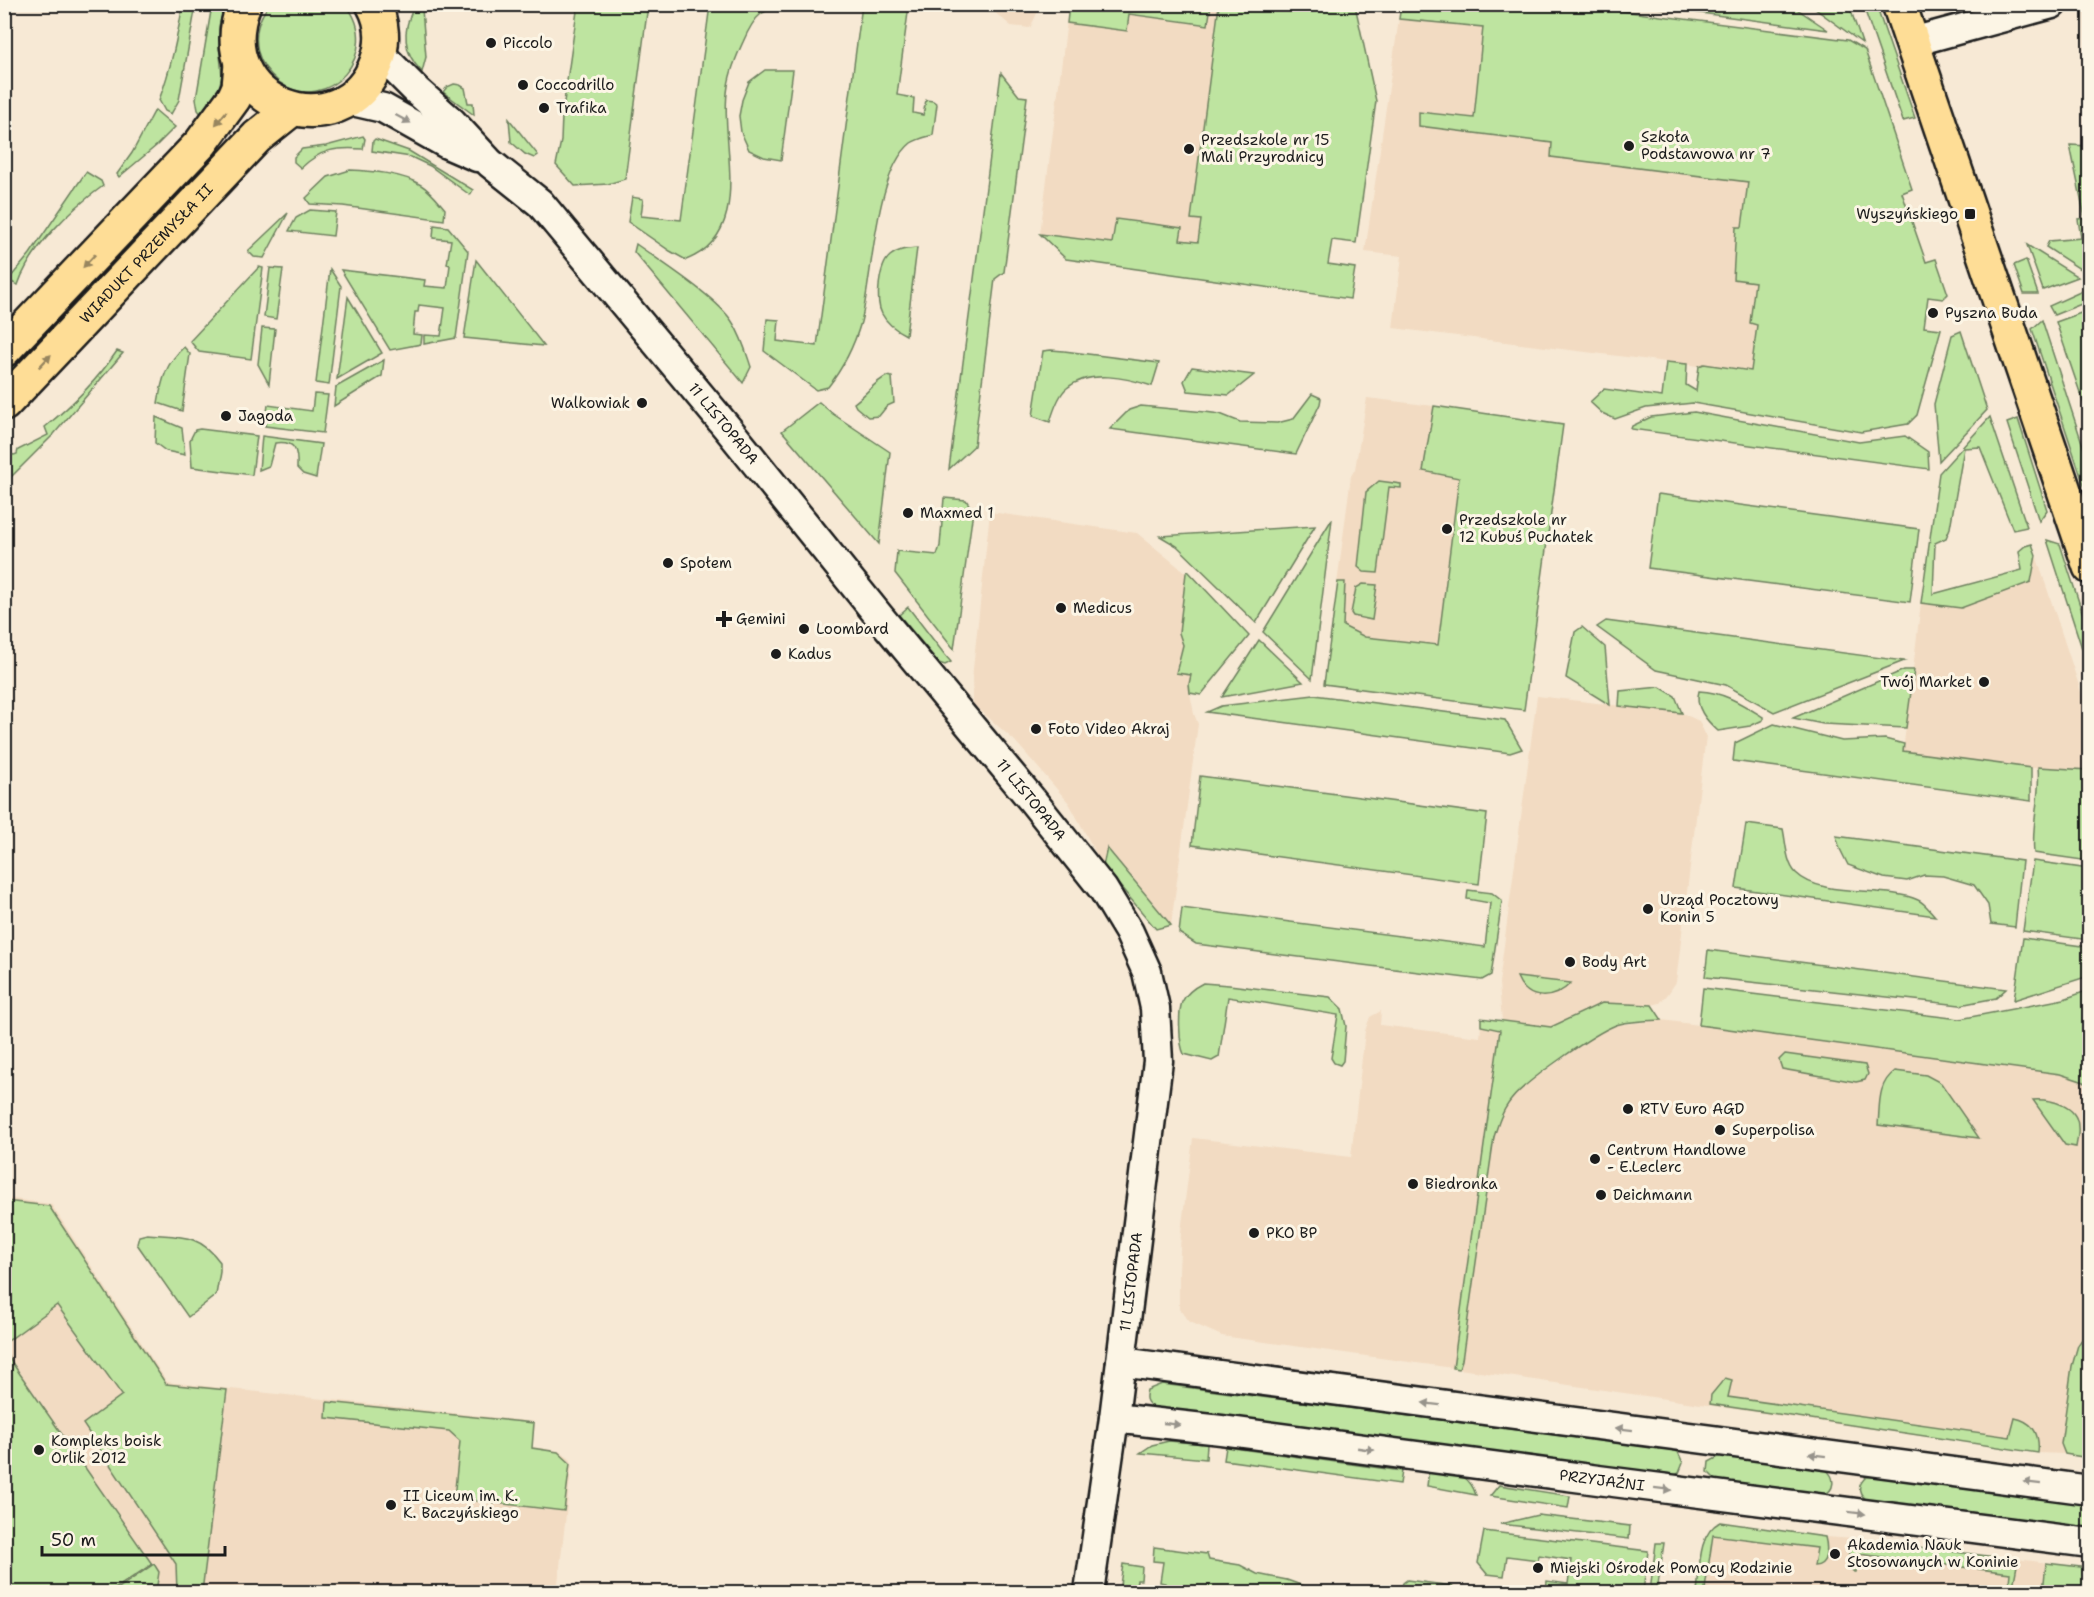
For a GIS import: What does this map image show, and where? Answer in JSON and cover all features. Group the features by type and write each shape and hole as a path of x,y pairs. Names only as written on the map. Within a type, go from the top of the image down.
{"main road":[{"path":"1899,4 2090,567"},
{"path":"244,5 238,19 236,34 241,64 249,80 261,93 276,103 292,109 312,111 330,108 348,100 362,88 373,73 382,22"},
{"path":"4,350 201,143 234,98 239,87 241,64"},
{"name":"WIADUKT PRZEMYSŁA II","path":"4,404 257,137 292,109"}],"street":[{"path":"1912,42 2052,4"},
{"name":"11 LISTOPADA","path":"382,22 417,91 458,128 490,164 540,203 595,267 1032,800 1102,890 1129,932 1147,972 1155,1008 1158,1061 1114,1418 1089,1593"},
{"name":"11 LISTOPADA","path":"348,100 383,108 447,144 490,164"},
{"path":"1121,1362 2090,1490"},
{"name":"PRZYJAŹNI","path":"1114,1418 2090,1543"}],"shaded area":[{"path":"986,5 1041,5 1030,28 1011,26"},
{"name":"Przedszkole nr 15 Mali Przyrodnicy","path":"1069,5 1346,5 1310,269 1040,234"},
{"name":"Szkoła Podstawowa nr 7","path":"1401,5 1575,5 1843,40 1911,412 1696,391 1699,366 1393,328 1402,256 1365,252"},
{"name":"Przedszkole nr 12 Kubuś Puchatek","path":"1367,398 1563,425 1524,710 1324,684 1351,476 1355,469"},
{"path":"990,512 1137,533 1186,573 1179,633 1183,645 1176,672 1191,675 1190,693 1198,724 1171,925 1108,848 1103,866 1069,803 1015,741 973,704 972,678"},
{"path":"2036,555 2089,716 2089,770 2031,768 1903,751 1921,603 1961,608 2030,582"},
{"path":"1537,696 1682,713 1699,721 1706,736 1676,982 1660,1003 1652,1005 1602,1003 1551,1027 1502,1022 1499,983"},
{"path":"1381,1011 1380,1025 1480,1037 1481,1026 1500,1030 1453,1368 1222,1336 1190,1322 1179,1309 1179,1270 1181,1232 1193,1138 1351,1157 1365,1031 1370,1017"},
{"path":"1662,1020 2060,1074 2084,1082 2089,1087 2089,1329 2078,1345 2061,1444 2065,1454 2038,1453 1459,1369 1498,1121 1511,1100 1523,1087 1595,1035 1617,1025"},
{"path":"5,1198 51,1204 167,1382 535,1422 532,1447 559,1451 572,1463 557,1592 5,1592"},
{"name":"Akademia Nauk Stosowanych w Koninie","path":"1720,1522 1825,1537 2089,1568 2089,1592 1697,1592 1703,1547 1708,1532"}],"green space":[{"path":"270,4 346,5 356,23 358,41 354,59 345,74 332,85 315,91 298,91 279,82 263,65 256,39 260,21"},
{"path":"578,4 648,5 625,179 608,184 575,186 556,165"},
{"path":"1069,4 1211,5 1208,25 1129,14 1127,31 1067,23"},
{"path":"183,5 196,5 179,100 171,114 165,111 159,100 170,65"},
{"path":"212,5 225,5 219,26 222,76 219,88 202,115 198,110 196,99"},
{"path":"415,5 420,5 422,9 426,57 422,72 411,56 406,40 408,23"},
{"path":"710,5 793,5 774,8 761,14 747,32 738,52 729,81 726,108 730,184 728,207 721,229 708,247 686,260 628,222 632,197 643,199 641,216 681,220"},
{"path":"862,5 909,5 897,95 914,98 913,113 923,115 926,100 937,104 933,135 911,143 899,157 889,177 882,201 861,322 851,348 828,387 816,390 764,351 767,319 779,320 777,341 817,346"},
{"path":"1219,5 1355,5 1376,101 1356,243 1332,240 1328,264 1355,268 1350,299 1066,259 1040,234 1112,243 1116,219 1182,228 1180,240 1198,242 1201,220 1191,219"},
{"path":"1401,5 1575,5 1848,40 1865,50 1912,189 1902,193 1926,262 1936,259 1948,294 1943,299 1928,297 1924,327 1941,329 1917,415 1908,424 1861,432 1693,403 1646,408 1615,419 1602,413 1590,402 1604,389 1662,397 1666,362 1687,364 1686,385 1696,391 1699,366 1704,364 1751,371 1757,325 1750,323 1755,282 1733,279 1736,227 1742,227 1748,182 1551,157 1552,143 1419,126 1419,112 1474,118 1483,27 1399,19"},
{"path":"1640,5 1791,5 1828,30"},
{"path":"1810,5 1849,5 1862,43"},
{"path":"1863,5 1876,5 1915,118 1903,121"},
{"path":"765,70 793,70 781,160 764,157 749,150 741,132 739,116 742,100 749,82"},
{"path":"1001,73 1019,96 1027,97 1004,272 995,279 974,446 949,469"},
{"path":"454,84 465,88 468,103 473,103 474,115 443,92"},
{"path":"155,110 175,127 119,177 117,174 132,153"},
{"path":"509,119 538,155 534,158 525,154 511,142"},
{"path":"363,136 365,139 363,149 345,148 322,153 301,168 294,162 294,157 302,149 326,146"},
{"path":"375,139 409,151 473,190 470,195 430,166 411,157 372,151"},
{"path":"2070,145 2089,146 2090,272 2086,273 2046,247 2049,241 2081,238 2078,219 2085,218"},
{"path":"206,158 214,165 5,385 5,369"},
{"path":"350,170 396,175 421,185 445,209 444,220 343,206 310,204 306,198 328,177"},
{"path":"86,172 101,181 103,186 65,217 53,230 32,257 18,285 11,282 5,296 5,284 30,254"},
{"path":"310,210 336,212 333,236 289,231 296,218"},
{"path":"288,213 264,258 254,257 248,251"},
{"path":"434,225 448,227 468,251 456,338 424,344 424,335 441,336 445,308 419,305 418,312 415,312 413,334 422,335 421,344 390,350 341,270 425,280 424,286 447,288 450,265 447,264 451,240 433,238"},
{"path":"636,244 688,281 726,313 739,334 751,367 743,383 634,252"},
{"path":"2027,245 2078,277 2043,290"},
{"path":"917,248 906,335 886,321 882,314 879,284 883,267 890,256 906,249"},
{"path":"476,260 544,346 464,338"},
{"path":"2026,260 2038,294 2024,294 2014,265"},
{"path":"259,267 263,268 251,359 199,352 190,341"},
{"path":"270,268 283,269 276,319 264,317"},
{"path":"330,269 341,286 329,385 316,383"},
{"path":"2089,288 2089,301 2054,315 2049,306"},
{"path":"348,297 382,353 337,379"},
{"path":"2081,313 2089,326 2089,419 2056,322"},
{"path":"2042,320 2089,464 2089,500 2032,329"},
{"path":"262,328 275,329 269,384 258,364"},
{"path":"1961,331 1987,410 1939,461 1934,404 1952,335"},
{"path":"184,347 190,354 182,411 158,403 166,372 173,359"},
{"path":"1051,350 1159,363 1152,386 1109,377 1076,382 1061,394 1050,422 1033,416 1043,351"},
{"path":"117,351 123,353 54,434 5,483 5,458 10,454 17,454 18,450 48,435 45,427 84,392"},
{"path":"384,360 382,376 334,406 336,387"},
{"path":"1192,367 1254,375 1229,395 1188,391 1184,381"},
{"path":"887,376 892,377 894,403 887,406 879,416 868,417 854,403"},
{"path":"314,394 328,395 323,433 265,426 268,405 312,411"},
{"path":"1312,394 1321,398 1320,404 1296,454 1110,429 1129,410 1141,406 1220,414 1240,422 1277,423 1293,419"},
{"path":"819,402 890,452 879,544 782,431"},
{"name":"Przedszkole nr 12 Kubuś Puchatek","path":"1434,406 1563,425 1524,710 1324,684 1338,582 1345,582 1343,626 1365,637 1438,645 1459,478 1423,471"},
{"path":"1694,412 1859,442 1905,436 1928,452 1929,469 1631,429 1632,426 1651,417"},
{"path":"156,417 182,428 185,455 166,451 155,443"},
{"path":"1990,417 2027,527 2013,530 1980,447 1964,448 1950,528 1946,538 1935,543 1933,594 2022,570 2019,551 2032,544 2036,555 2031,582 1961,608 1921,603 1939,473"},
{"path":"2018,419 2047,510 2039,521 2007,423"},
{"path":"195,430 257,436 252,475 192,467 190,440"},
{"path":"262,436 321,444 316,478 303,474 297,468 296,451 291,445 282,442 275,443 269,466 259,470"},
{"path":"1379,481 1401,484 1401,488 1389,487 1378,573 1364,572 1358,567 1366,492"},
{"path":"1658,494 1919,529 1910,602 1648,568"},
{"path":"944,498 966,500 973,511 954,649 895,573 897,551 937,555 940,546"},
{"path":"1332,519 1312,679 1263,632"},
{"path":"1315,526 1256,623 1177,546 1160,536"},
{"path":"2047,540 2060,544 2089,633 2089,670"},
{"path":"1188,571 1249,636 1201,695 1190,693 1191,675 1176,673 1183,645 1179,633"},
{"path":"1363,584 1377,585 1372,620 1353,616 1351,613 1356,588"},
{"path":"908,607 951,662 945,665 939,663 899,615"},
{"path":"1606,621 1904,661 1774,712 1726,685 1656,670 1597,627"},
{"path":"1582,627 1605,647 1610,705 1566,678 1575,632"},
{"path":"1259,640 1303,682 1222,697"},
{"path":"1904,670 1914,670 1906,728 1823,724 1793,718"},
{"path":"1660,687 1675,696 1682,713 1619,706 1620,691"},
{"path":"1699,691 1717,694 1732,700 1763,717 1763,720 1750,726 1718,731 1700,708"},
{"path":"1314,695 1505,720 1522,749 1510,753 1207,712 1221,706"},
{"path":"1774,724 1842,741 1885,739 1904,744 1903,751 2031,768 2031,801 1733,761 1735,743"},
{"path":"2038,767 2089,770 2089,861 2034,853"},
{"path":"1200,776 1487,814 1479,884 1192,845"},
{"path":"1746,824 1783,829 1790,864 1796,873 1807,881 1838,889 1905,896 1921,901 1935,916 1736,888"},
{"path":"1836,836 2022,861 2015,927 1991,924 1988,905 1974,885 1943,876 1924,875 1907,881 1884,878 1848,865"},
{"path":"1107,848 1171,925 1156,929 1103,866"},
{"path":"2033,861 2089,869 2089,940 2023,931"},
{"path":"1468,890 1492,893 1502,901 1491,975 1482,980 1196,944 1179,933 1182,908 1485,947 1490,903 1467,899"},
{"path":"2023,938 2089,947 2089,976 2014,1000"},
{"path":"1708,950 2006,989 1996,998 1960,1005 1705,977"},
{"path":"1517,977 1571,983 1557,993 1542,996 1528,991"},
{"path":"1203,983 1330,997 1342,1009 1346,1026 1343,1061 1340,1065 1334,1063 1331,1058 1338,1015 1228,997 1219,1057 1212,1061 1184,1054 1180,1028 1182,1002 1191,991"},
{"path":"1703,988 1960,1019 2064,999 2089,990 2089,1087 2084,1082 2060,1074 1699,1025"},
{"path":"1602,1003 1652,1005 1662,1020 1627,1023 1606,1030 1544,1070 1518,1092 1505,1109 1494,1137 1462,1360 1459,1369 1453,1368 1500,1030 1481,1026 1481,1018 1551,1027"},
{"path":"1785,1054 1865,1065 1868,1074 1865,1080 1856,1082 1782,1069 1779,1060"},
{"path":"1895,1071 1926,1075 1941,1083 1979,1138 1878,1125 1882,1089 1889,1076"},
{"path":"2033,1100 2055,1102 2073,1113 2077,1119 2078,1129 2076,1147 2065,1145"},
{"path":"5,1201 49,1206 166,1384 227,1390 202,1592 177,1592 176,1564 83,1424 122,1395 57,1305 5,1343"},
{"path":"147,1234 188,1238 196,1241 220,1262 216,1295 188,1317 137,1244 139,1236"},
{"path":"2089,1329 2089,1458 2065,1454 2061,1444 2072,1366 2078,1345"},
{"name":"Kompleks boisk Orlik 2012","path":"4,1351 152,1564 110,1592 5,1592"},
{"path":"1725,1378 1732,1380 1728,1397 2010,1437 2015,1418 2027,1423 2034,1430 2038,1440 2038,1453 1710,1404 1711,1395"},
{"path":"1162,1384 1672,1450 1678,1452 1683,1463 1679,1473 1673,1476 1153,1407 1146,1400 1147,1390"},
{"path":"327,1402 534,1423 532,1448 558,1452 570,1463 564,1511 454,1498 460,1441 449,1431 326,1418"},
{"path":"1169,1441 1207,1444 1206,1459 1140,1453 1152,1445"},
{"path":"1226,1447 1402,1471 1400,1484 1224,1460"},
{"path":"1720,1456 1826,1470 1833,1484 1830,1490 1823,1495 1717,1481 1708,1472 1709,1462"},
{"path":"1429,1470 1458,1474 1468,1481 1476,1495 1427,1486"},
{"path":"1874,1476 2089,1504 2089,1530 1870,1502 1861,1493 1860,1487 1866,1477"},
{"path":"1499,1485 1570,1496 1568,1508 1490,1496"},
{"path":"1538,1515 1630,1526 1629,1539 1500,1524"},
{"path":"1720,1522 1825,1537 1826,1556 1822,1563 1814,1566 1817,1548 1713,1535 1705,1589 1727,1592 1697,1592 1703,1544 1707,1535"},
{"path":"1484,1531 1648,1551 1643,1592 1546,1592 1547,1581 1568,1584 1571,1560 1539,1555 1538,1560 1507,1556 1504,1576 1487,1574 1478,1563"},
{"path":"1855,1539 2018,1560 2012,1592 2008,1592 2010,1573 1859,1554 1856,1572 1854,1572 1847,1565 1850,1547"},
{"path":"1656,1543 1664,1543 1657,1592 1650,1592"},
{"path":"1154,1547 1207,1554 1209,1560 1240,1565 1257,1574 1287,1580 1314,1592 1165,1592 1165,1583 1160,1582 1163,1562 1153,1561"},
{"path":"2046,1563 2089,1568 2089,1592 2043,1592"},
{"path":"154,1564 159,1572 156,1592 113,1592"},
{"path":"1123,1564 1142,1567 1141,1580 1137,1580 1135,1592 1119,1592"},
{"path":"1407,1580 1452,1586 1456,1592 1400,1592 1403,1583"}],"place":[{"name":"Piccolo","path":"491,43"},
{"name":"Coccodrillo","path":"523,85"},
{"name":"Trafika","path":"544,108"},
{"name":"Szkoła Podstawowa nr 7","path":"1629,146"},
{"name":"Przedszkole nr 15 Mali Przyrodnicy","path":"1189,149"},
{"name":"Wyszyńskiego","path":"1970,214"},
{"name":"Pyszna Buda","path":"1933,313"},
{"name":"Walkowiak","path":"642,403"},
{"name":"Jagoda","path":"226,416"},
{"name":"Maxmed 1","path":"908,513"},
{"name":"Przedszkole nr 12 Kubuś Puchatek","path":"1447,529"},
{"name":"Społem","path":"668,563"},
{"name":"Medicus","path":"1061,608"},
{"name":"Gemini","path":"724,619"},
{"name":"Loombard","path":"804,629"},
{"name":"Kadus","path":"776,654"},
{"name":"Twój Market","path":"1984,682"},
{"name":"Foto Video Akraj","path":"1036,729"},
{"name":"Urząd Pocztowy Konin 5","path":"1648,909"},
{"name":"Body Art","path":"1570,962"},
{"name":"RTV Euro AGD","path":"1628,1109"},
{"name":"Superpolisa","path":"1720,1130"},
{"name":"Centrum Handlowe - E.Leclerc","path":"1595,1159"},
{"name":"Biedronka","path":"1413,1184"},
{"name":"Deichmann","path":"1601,1195"},
{"name":"PKO BP","path":"1254,1233"},
{"name":"Kompleks boisk Orlik 2012","path":"39,1450"},
{"name":"II Liceum im. K. K. Baczyńskiego","path":"391,1505"},
{"name":"Akademia Nauk Stosowanych w Koninie","path":"1835,1554"},
{"name":"Miejski Ośrodek Pomocy Rodzinie","path":"1538,1568"}]}
